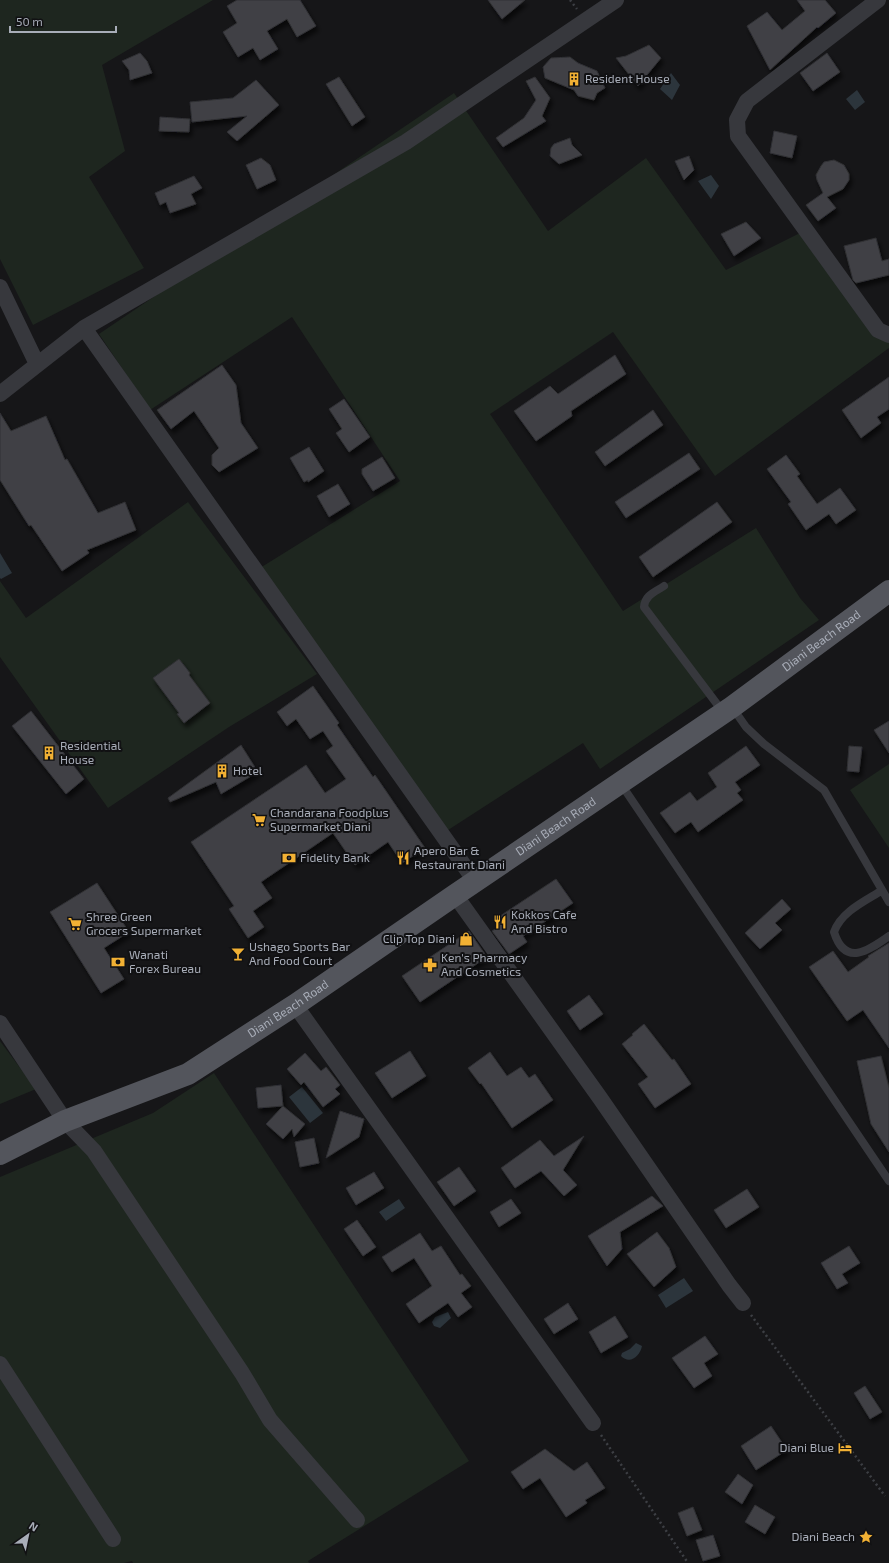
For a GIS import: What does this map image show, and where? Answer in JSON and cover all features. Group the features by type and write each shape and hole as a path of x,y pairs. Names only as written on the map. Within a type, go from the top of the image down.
{"main road":[{"name":"Diani Beach Road","path":"0,1154 66,1121 188,1074 295,1005 455,894 728,710 889,591"}],"street":[{"path":"0,394 84,328 406,142 616,0"},
{"path":"878,0 747,101 737,120 738,136 878,330 889,335"},
{"path":"0,287 37,364"},
{"path":"84,328 475,881"},
{"path":"455,894 596,1092 743,1303"},
{"path":"295,1005 593,1423"},
{"path":"0,1023 66,1121 94,1151 242,1373 270,1420 356,1520"},
{"path":"0,1364 113,1538"}],"lane":[{"path":"664,586 648,596 644,607 728,710 764,744 824,790 881,891 889,902"},
{"path":"620,783 889,1181"},
{"path":"881,891 844,916 838,922 834,932 837,942 846,950 855,954 866,951 889,936"}],"path":[{"path":"743,1303 885,1496"},
{"path":"593,1423 688,1563"}],"shaded area":[{"path":"0,0 213,0 102,65 125,151 89,177 144,268 33,325 0,259"},
{"path":"671,73 680,85 672,100 660,89"},
{"path":"857,90 865,102 855,110 846,99"},
{"path":"454,93 548,231 646,158 726,270 806,230 889,343 889,348 715,476 613,332 490,414 623,611 756,528 800,598 819,620 600,769 583,743 445,832 260,568 400,481 292,317 150,410 99,334"},
{"path":"711,175 719,186 711,199 698,181"},
{"path":"188,502 317,674 229,727 108,808 0,657 0,581 26,618"},
{"path":"0,553 12,573 1,579 0,578"},
{"path":"889,764 889,848 850,790"},
{"path":"0,1041 36,1089 0,1104"},
{"path":"214,1073 469,1461 308,1561 309,1563 133,1563 132,1561 124,1563 0,1563 0,1177 153,1113"},
{"path":"302,1087 323,1113 310,1123 289,1097"},
{"path":"399,1199 405,1208 386,1221 379,1212"},
{"path":"684,1278 693,1291 666,1308 658,1295"},
{"path":"448,1312 451,1318 440,1328 434,1326 432,1322 435,1317"},
{"path":"636,1343 642,1346 637,1356 628,1360 624,1359 621,1356 622,1353 630,1349"}],"building":[{"path":"237,0 300,0 316,26 297,37 287,19 267,31 278,49 260,60 253,48 238,57 223,32 237,23 227,6"},
{"path":"488,0 525,0 502,19"},
{"path":"797,0 825,0 836,13 818,28 817,27 770,70 747,26 767,12 782,30 805,11"},
{"path":"649,45 661,58 638,86 616,58 626,56"},
{"path":"140,53 147,61 152,73 130,80 129,70 122,61"},
{"path":"827,53 840,72 813,91 800,73"},
{"name":"Resident House","path":"570,57 578,63 597,71 605,88 597,93 594,100 578,96 574,90 545,78 543,67 551,58"},
{"path":"339,77 365,117 352,126 326,84"},
{"path":"535,77 550,98 542,116 546,121 503,147 496,138 524,118 536,100 526,81"},
{"path":"256,80 279,105 237,141 227,132 247,116 192,122 190,102 233,98"},
{"path":"160,117 190,119 189,132 159,131"},
{"path":"774,131 797,136 792,158 770,153"},
{"path":"570,138 572,145 582,155 559,164 550,156 551,148 554,144"},
{"path":"689,156 694,170 684,180 675,161"},
{"path":"261,158 270,165 276,180 257,189 246,165"},
{"path":"834,160 844,165 849,174 849,180 843,189 827,197 836,208 818,221 806,205 823,193 816,175 824,162"},
{"path":"194,176 202,188 191,194 196,204 170,213 166,202 160,205 155,193"},
{"path":"746,222 761,238 734,256 721,234"},
{"path":"876,238 882,261 889,259 889,275 856,283 853,280 844,246"},
{"path":"615,355 626,374 571,411 572,416 536,441 514,411 550,386 558,394"},
{"path":"222,365 236,385 241,423 258,448 219,472 212,465 212,455 219,448 194,411 171,429 157,410"},
{"path":"889,377 889,409 877,417 881,423 861,438 842,410"},
{"path":"344,399 370,437 349,452 336,433 342,429 329,409"},
{"path":"653,410 663,425 605,466 595,452"},
{"path":"0,413 11,431 46,416 65,460 67,459 98,513 125,502 136,530 87,550 89,553 62,571 31,525 29,526 0,480"},
{"path":"309,447 324,471 308,482 308,480 304,482 290,458"},
{"path":"689,453 700,469 626,518 615,502"},
{"path":"786,455 800,474 797,476 817,504 840,488 856,510 836,524 829,514 806,530 788,504 791,502 767,469"},
{"path":"382,457 395,478 373,491 362,474 362,469"},
{"path":"338,484 350,504 329,517 317,496"},
{"path":"717,502 732,522 653,577 639,557"},
{"path":"179,659 210,703 184,723 177,714 179,713 153,678"},
{"path":"313,686 339,723 337,725 373,777 375,775 425,848 402,863 388,842 355,865 333,833 261,882 272,898 253,911 264,927 248,938 229,909 234,906 191,842 306,765 325,793 346,779 326,751 333,746 323,731 310,739 296,719 287,726 277,712"},
{"name":"Residential House","path":"31,711 84,779 66,794 12,726"},
{"path":"889,721 889,753 874,730"},
{"name":"Hotel","path":"241,745 258,772 221,794 216,782 170,802 168,798"},
{"path":"746,746 760,765 735,782 741,790 737,793 743,800 698,832 691,822 675,833 660,813 690,792 697,801 717,787 708,773"},
{"path":"849,746 862,747 859,772 847,771"},
{"path":"556,879 573,903 523,936 527,942 509,954 492,931 499,927 494,920"},
{"path":"97,883 129,932 104,948 124,979 101,993 50,912"},
{"path":"782,899 791,909 775,923 782,930 760,949 745,933"},
{"path":"469,931 487,957 420,1002 402,976"},
{"path":"889,943 889,1048 863,1010 847,1021 809,967 833,951 848,972 869,957 868,956"},
{"path":"589,995 603,1014 580,1030 567,1011"},
{"path":"644,1024 672,1060 674,1059 691,1084 655,1108 638,1084 648,1077 622,1044"},
{"path":"410,1051 426,1076 392,1098 375,1073"},
{"path":"490,1052 507,1076 521,1067 529,1078 535,1074 553,1100 512,1128 481,1083 480,1084 468,1068"},
{"path":"305,1053 321,1071 326,1067 340,1085 335,1089 340,1094 323,1107 304,1082 301,1085 287,1069"},
{"path":"881,1056 889,1088 889,1152 871,1124 857,1061"},
{"path":"281,1085 283,1106 258,1108 256,1088"},
{"path":"283,1106 305,1124 294,1137 292,1129 283,1139 266,1124"},
{"path":"340,1111 364,1119 359,1137 326,1158"},
{"path":"584,1136 563,1170 577,1185 564,1196 541,1171 515,1188 501,1168 540,1140 554,1156"},
{"path":"314,1138 319,1163 300,1167 295,1142"},
{"path":"459,1167 476,1191 454,1206 437,1182"},
{"path":"374,1172 384,1188 356,1205 346,1188"},
{"path":"747,1189 759,1207 726,1228 714,1210"},
{"path":"652,1196 663,1206 620,1232 622,1249 607,1266 588,1236"},
{"path":"511,1199 521,1213 499,1227 490,1212"},
{"path":"357,1220 376,1247 363,1256 344,1229"},
{"path":"657,1232 669,1248 676,1267 654,1287 627,1254"},
{"path":"420,1233 432,1251 441,1246 460,1275 462,1274 471,1286 461,1293 472,1307 458,1317 448,1303 419,1323 406,1304 432,1286 414,1258 392,1272 382,1257"},
{"path":"849,1246 860,1263 842,1274 848,1283 837,1289 821,1263"},
{"path":"568,1303 578,1319 554,1334 544,1319"},
{"path":"615,1316 628,1337 601,1353 589,1332"},
{"path":"705,1336 718,1354 704,1363 712,1376 694,1388 672,1358"},
{"path":"865,1386 882,1412 870,1419 854,1393"},
{"path":"771,1426 787,1450 756,1470 741,1446"},
{"path":"545,1449 574,1471 587,1462 605,1488 585,1500 587,1503 566,1517 540,1478 523,1489 511,1472"},
{"path":"738,1474 753,1485 742,1504 725,1492"},
{"path":"755,1505 775,1517 765,1534 745,1522"},
{"path":"693,1507 702,1530 687,1536 678,1513"},
{"path":"713,1535 720,1556 703,1561 696,1540"}],"place":[{"name":"Resident House","path":"574,79"},
{"name":"Residential House","path":"49,753"},
{"name":"Hotel","path":"222,771"},
{"name":"Chandarana Foodplus Supermarket Diani","path":"259,820"},
{"name":"Fidelity Bank","path":"289,858"},
{"name":"Apero Bar & Restaurant Diani","path":"403,858"},
{"name":"Kokkos Cafe And Bistro","path":"500,922"},
{"name":"Shree Green Grocers Supermarket","path":"75,924"},
{"name":"Clip Top Diani","path":"466,939"},
{"name":"Ushago Sports Bar And Food Court","path":"238,954"},
{"name":"Wanati Forex Bureau","path":"118,962"},
{"name":"Ken's Pharmacy And Cosmetics","path":"430,965"},
{"name":"Diani Blue","path":"845,1448"},
{"name":"Diani Beach","path":"866,1537"}]}
